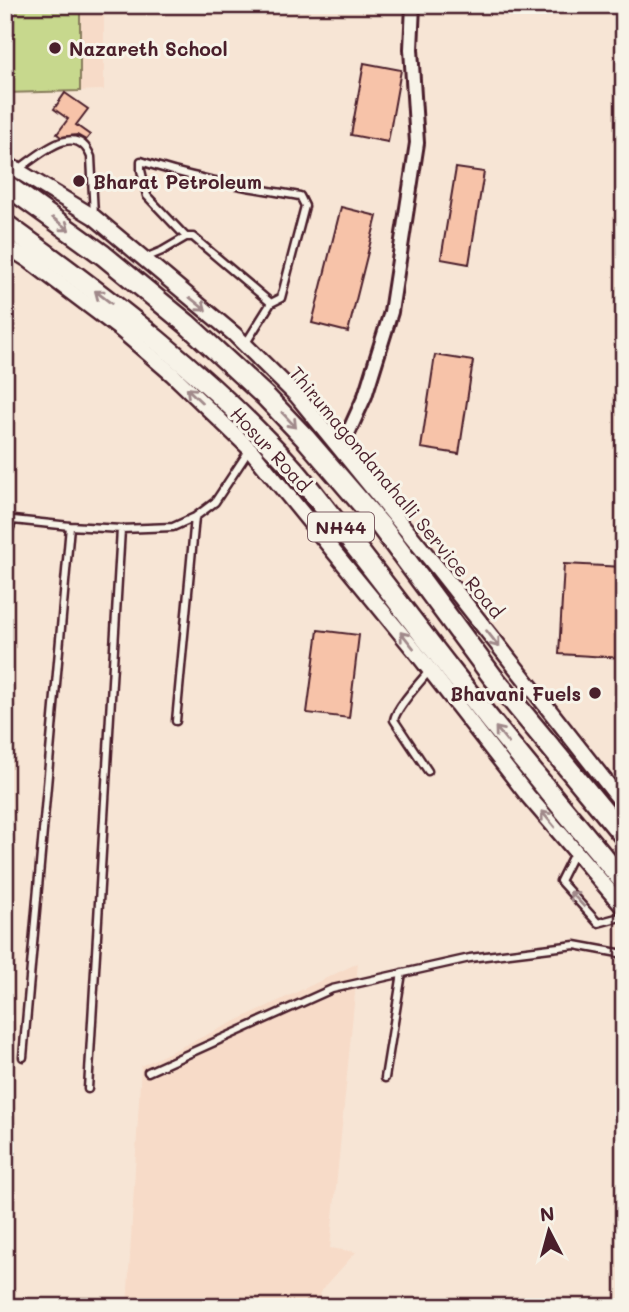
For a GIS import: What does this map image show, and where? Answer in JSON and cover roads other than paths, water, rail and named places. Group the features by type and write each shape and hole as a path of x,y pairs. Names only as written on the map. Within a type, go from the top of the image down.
{"highway":[{"name":"Hosur Road","path":"9,172 73,232 221,354 305,438 380,525 492,676 624,836"},
{"name":"Hosur Road","path":"5,224 161,344 224,399 296,472 498,729 624,882"}],"street":[{"path":"341,449 365,396 391,312 417,143 411,49 413,5"},
{"name":"Thirumagondanahalli Service Road","path":"9,172 94,217 245,345 297,396 439,570 624,805"},
{"path":"5,245 121,330 172,374 250,449 430,670 528,796 624,908"}],"lane":[{"path":"9,172 59,142 70,139 78,142 89,151 91,157 94,217"},
{"path":"186,237 147,196 141,161 162,169 300,196 306,206 281,298 271,303 245,345"},
{"path":"143,259 186,237 194,237 271,303"},
{"path":"5,562 7,535 13,520 121,529 173,527 195,517 215,502 250,449"},
{"path":"176,721 195,517"},
{"path":"23,1057 70,526"},
{"path":"88,1089 121,529"},
{"path":"428,771 394,720 395,712 430,670"},
{"path":"575,851 560,881 598,923 624,916"},
{"path":"148,1072 332,989 470,958 575,945 624,954"},
{"path":"384,1078 402,974"}],"place":[{"name":"Nazareth School","path":"55,48"},
{"name":"Bharat Petroleum","path":"79,181"},
{"name":"Bhavani Fuels","path":"595,693"}]}
